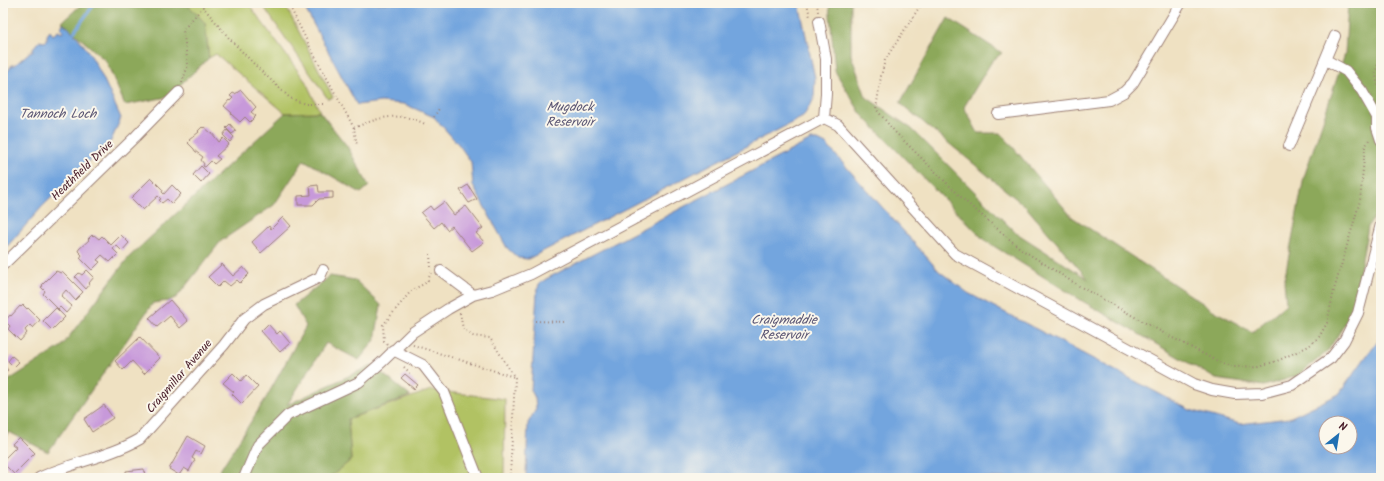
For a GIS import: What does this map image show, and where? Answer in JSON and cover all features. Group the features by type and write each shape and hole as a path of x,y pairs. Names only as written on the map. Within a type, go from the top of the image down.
{"street":[{"path":"998,114 1109,100 1124,92 1133,83 1181,3"},
{"path":"819,21 826,59 824,118"},
{"path":"1289,146 1335,36"},
{"path":"1326,60 1346,71 1362,91 1377,117 1377,128 1381,140"},
{"name":"Heathfield Drive","path":"3,265 136,136 179,92"},
{"path":"824,118 838,125 955,254 1194,384 1212,390 1235,394 1262,393 1292,385 1331,358 1344,341 1358,313 1381,224"},
{"path":"244,478 258,445 288,415 359,382 413,332 448,309 473,296 531,274 824,118"},
{"name":"Craigmillar Avenue","path":"39,478 56,470 127,447 140,439 224,345 244,319 264,304 320,277 322,270"},
{"path":"441,271 473,296"},
{"path":"393,350 423,365 444,392 478,478"}],"path":[{"path":"201,3 229,38 290,98 305,104 326,104"},
{"path":"288,3 354,128 357,146"},
{"path":"922,3 886,60 881,76 876,109 895,132 965,201 1021,249 1079,286 1158,330 1219,362 1234,367 1259,366 1277,361 1309,346 1319,337 1327,323 1334,290 1360,201 1365,147 1377,128"},
{"path":"179,92 188,65 183,30 203,7"},
{"path":"1381,33 1376,73 1381,98"},
{"path":"434,117 440,107"},
{"path":"354,128 371,121 400,116 415,119 425,124"},
{"path":"393,350 384,341 383,325 411,291 427,282 431,275 430,254"},
{"path":"448,309 460,314 463,329 473,336 490,338 515,378 510,478"},
{"path":"535,321 568,322"},
{"path":"401,343 417,345 515,378"},
{"path":"402,366 410,373"}],"green space":[{"path":"83,3 186,3 205,23 209,58 167,97 125,105 106,61 62,22"},
{"path":"186,3 248,3 306,82 320,112 285,113 216,54 209,58 205,23"},
{"path":"261,3 284,3 333,97 328,99"},
{"path":"829,3 851,3 851,55 866,97 912,129 1015,232 1088,279 1026,207 900,103 948,18 1002,53 992,61 964,107 978,133 1001,133 1072,217 1213,310 1252,332 1286,304 1284,281 1304,177 1345,54 1348,3 1381,3 1381,205 1368,227 1352,313 1327,352 1297,376 1264,386 1216,379 1084,302 984,240 861,114 835,71"},
{"path":"320,112 347,146 369,186 361,193 304,160 274,205 221,241 177,297 169,301 153,303 48,452 9,432 3,439 3,384 62,346 128,258 285,113"},
{"path":"330,276 355,280 381,305 375,340 359,360 326,343 287,405 372,365 410,396 348,419 351,460 329,478 215,478 266,398 306,326 294,305"},
{"path":"431,390 505,399 504,478 329,478 351,460 348,419"}],"water":[{"name":"Mugdock Reservoir","path":"302,3 799,3 815,78 814,99 803,117 528,259 518,258 507,248 473,186 471,162 459,145 434,117 404,104 381,102 357,105"},
{"name":"Tannoch Loch","path":"63,23 73,32 90,54 104,80 121,118 111,141 85,164 41,208 3,251 3,76 12,65 15,65 31,51 34,51 33,48 39,41 45,42 50,31 53,35 58,31 62,33 61,28"},
{"name":"Craigmaddie Reservoir","path":"811,140 818,140 826,144 939,271 968,293 1190,410 1240,424 1289,418 1339,394 1381,336 1381,478 527,478 528,423 536,409 535,398 531,390 537,292 539,284"}],"building":[{"path":"241,90 256,107 251,112 256,116 250,122 245,117 240,122 224,106 233,98 230,96 233,93 235,94"},
{"path":"230,124 236,131 232,134 226,128"},
{"path":"202,127 212,133 219,142 223,138 229,144 216,156 220,159 214,164 211,161 205,167 203,166 204,164 201,160 203,157 188,143 190,141 189,140 199,132 198,131"},
{"path":"227,130 234,137 230,142 223,135"},
{"path":"201,166 209,174 201,183 193,175"},
{"path":"151,178 163,190 162,192 164,194 172,185 181,194 172,204 167,199 162,203 158,196 143,210 131,198"},
{"path":"318,185 319,192 333,192 333,198 319,199 313,205 298,205 298,196 311,195 310,186"},
{"path":"468,185 477,199 469,203 460,190"},
{"path":"444,202 454,215 466,206 483,228 476,233 484,242 472,251 452,226 447,230 441,222 434,228 421,213 430,206 433,210"},
{"path":"283,217 291,226 261,253 252,242 269,226 271,229"},
{"path":"92,235 99,239 102,236 111,245 121,235 129,243 122,251 116,245 113,249 118,254 110,262 102,255 97,260 100,262 92,270 80,258 82,255 78,251"},
{"path":"222,264 233,276 243,267 249,274 240,283 237,280 230,286 224,281 218,287 208,277"},
{"path":"87,270 94,277 86,289 75,277 79,273 82,275"},
{"path":"56,271 61,273 62,271 83,292 75,300 66,290 61,296 72,306 66,313 60,307 58,309 43,294 45,291 41,287"},
{"path":"170,300 188,321 180,328 170,316 157,327 149,318"},
{"path":"23,305 40,320 33,328 30,325 25,330 27,333 20,341 8,329 10,326 6,320 20,306 21,307"},
{"path":"56,308 65,317 52,330 43,321"},
{"path":"268,324 277,334 280,331 290,343 280,352 261,331"},
{"path":"140,337 160,358 144,374 132,361 123,370 115,361"},
{"path":"12,356 19,362 14,367 8,361"},
{"path":"3,364 8,370 3,375"},
{"path":"233,373 241,381 246,375 258,387 242,404 232,394 234,392 223,383"},
{"path":"405,374 418,385 414,389 401,378"},
{"path":"104,405 113,418 92,432 84,419"},
{"path":"188,436 205,446 201,454 196,451 192,458 195,460 189,471 184,468 179,475 169,469"},
{"path":"19,437 35,453 14,474 3,463 3,460 16,447 12,444"},
{"path":"144,469 145,478 126,478 126,471"}],"waterway":[{"path":"74,32 95,3"}]}
